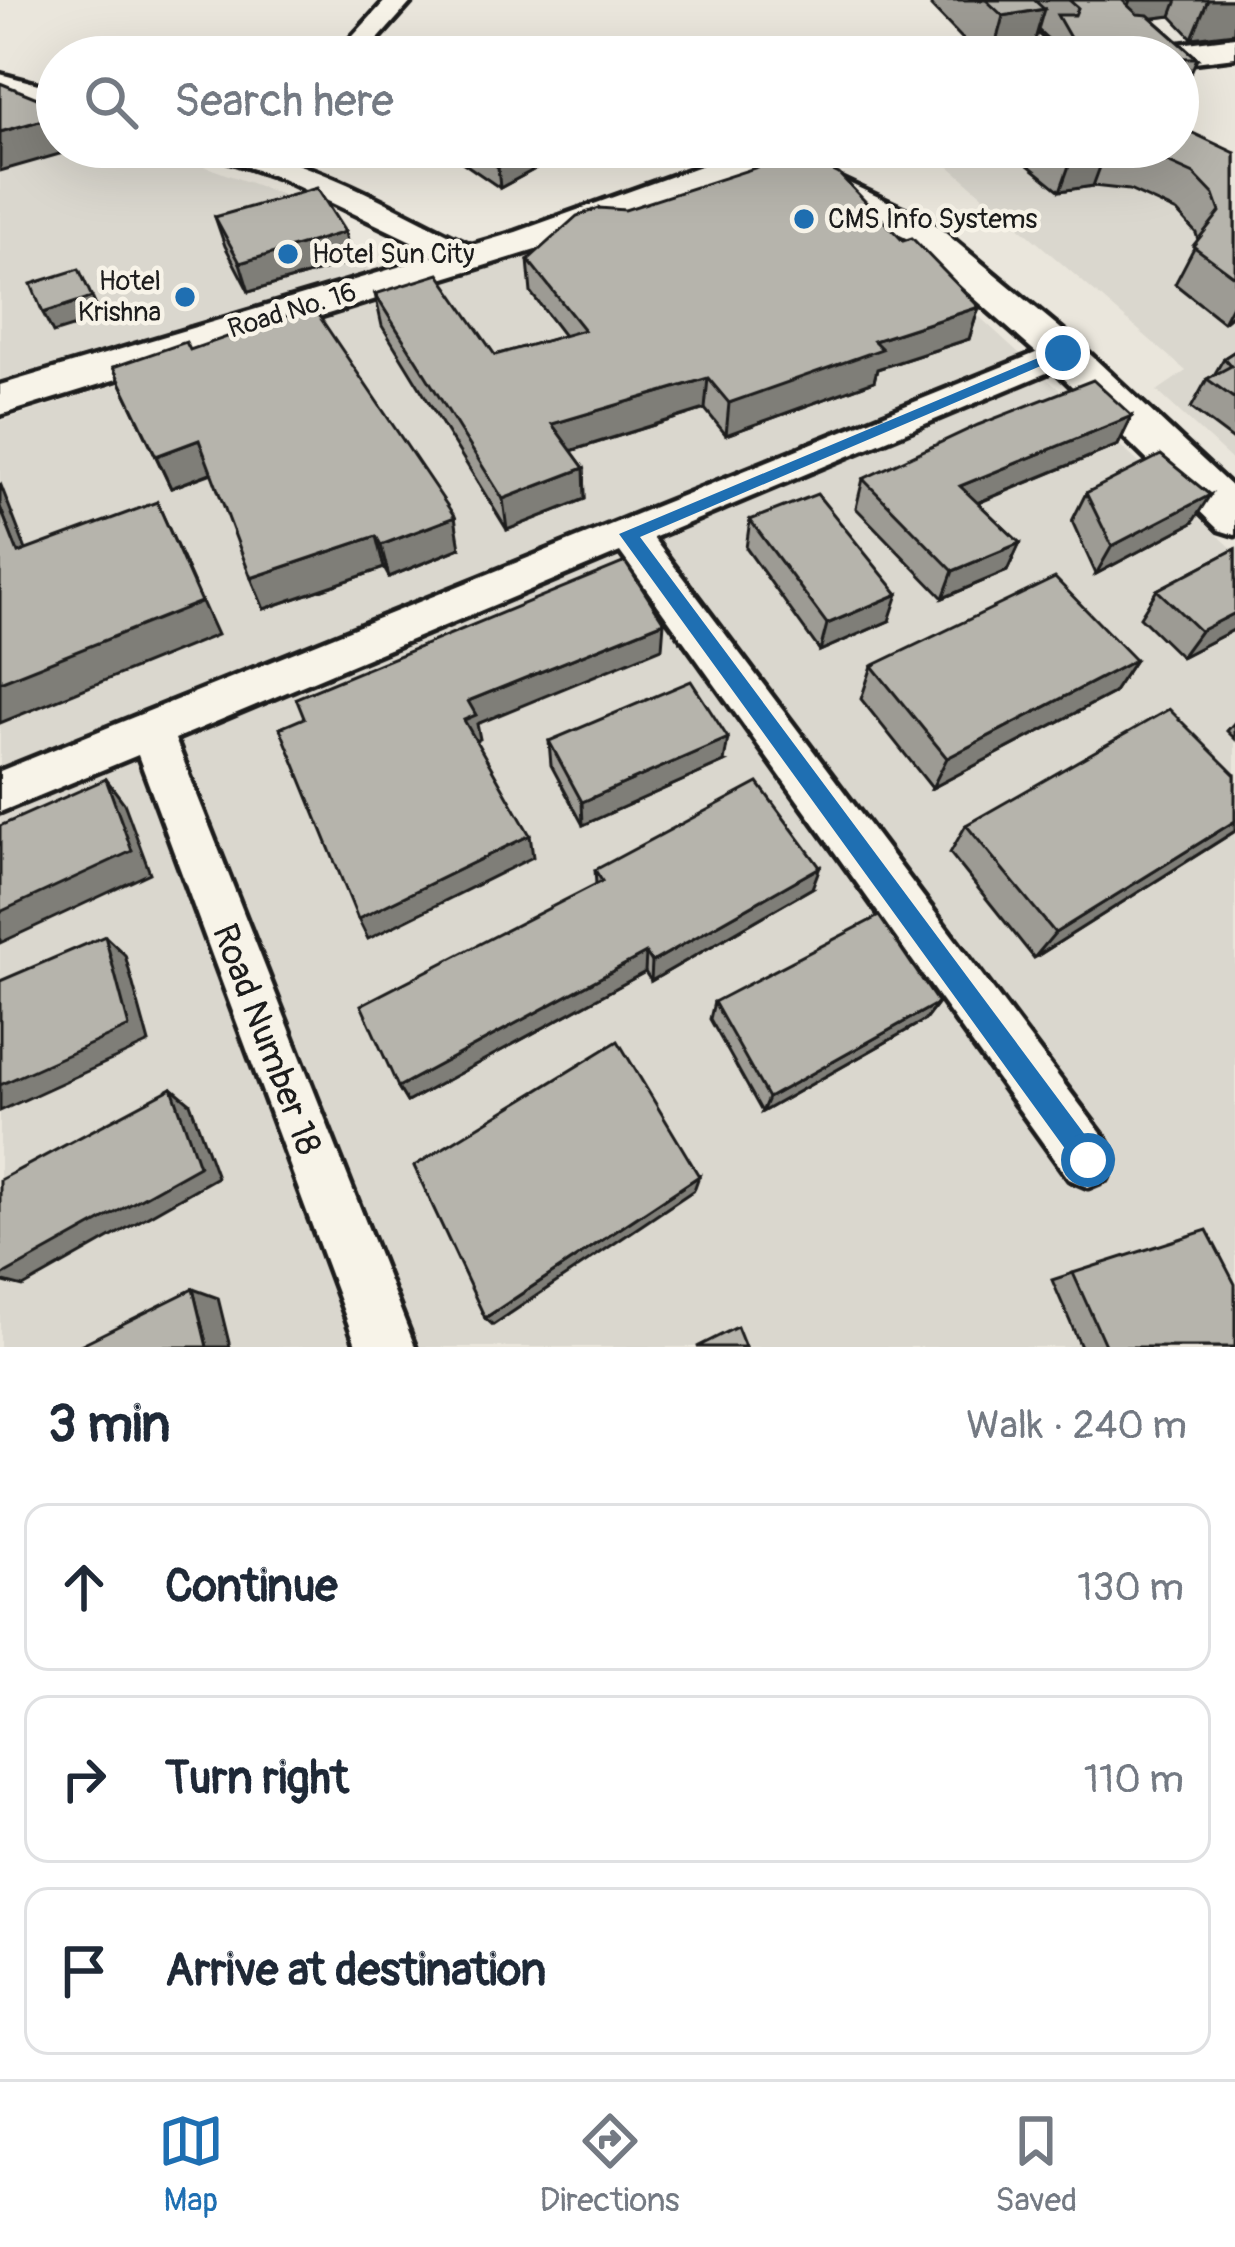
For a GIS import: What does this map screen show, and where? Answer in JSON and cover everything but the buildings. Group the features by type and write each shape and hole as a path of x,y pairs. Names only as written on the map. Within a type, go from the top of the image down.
{"street":[{"path":"367,36 400,0"},
{"path":"985,0 1024,36"},
{"path":"1199,50 1235,47"},
{"path":"0,82 36,92"},
{"path":"280,168 470,257"},
{"name":"Road No. 16","path":"0,400 470,257 724,168"},
{"path":"807,168 919,230 1063,353 1233,513"},
{"path":"0,792 1063,353"},
{"path":"628,534 1088,1160"},
{"name":"Road Number 18","path":"150,730 386,1347"}],"shaded area":[{"path":"0,91 36,126 36,168 210,168 333,213 369,271 0,380"},
{"path":"1199,157 1235,173 1235,463 1157,391 1186,371 951,168 1199,168"},
{"path":"804,168 817,168 1235,551 1235,1347 0,1347 0,421"}],"place":[{"name":"CMS Info Systems","path":"804,219"},
{"name":"Hotel Sun City","path":"288,254"},
{"name":"Hotel Krishna","path":"185,297"}],"route":[{"path":"1063,353 628,534 1088,1160"}]}
